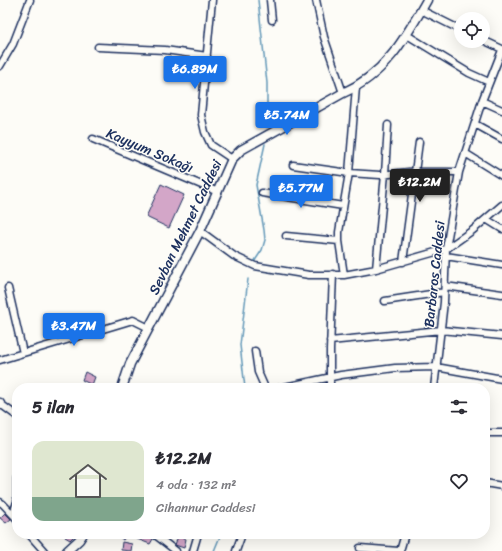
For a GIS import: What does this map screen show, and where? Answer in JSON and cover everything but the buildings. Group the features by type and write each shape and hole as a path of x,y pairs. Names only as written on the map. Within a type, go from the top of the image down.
{"main road":[{"name":"Sevban Mehmet Caddesi","path":"124,383 130,364 200,231 232,159 241,150 356,87 378,71 394,54 427,0"},
{"path":"67,551 80,539"}],"street":[{"path":"0,66 13,44 30,0"},
{"path":"212,0 201,115 205,132 211,146 232,159"},
{"path":"270,0 272,20"},
{"path":"316,0 324,37 344,93"},
{"path":"421,10 454,26"},
{"path":"407,35 469,73 490,82"},
{"path":"490,43 502,49"},
{"path":"98,47 165,50 207,56"},
{"name":"Barbaros Caddesi","path":"434,383 445,289 446,249 459,172 482,101 502,49"},
{"path":"495,68 502,72"},
{"path":"344,275 339,232 349,173 356,87"},
{"path":"482,101 502,110"},
{"path":"475,124 502,139"},
{"path":"376,269 388,125"},
{"name":"Kayyum Sokağı","path":"93,139 218,192"},
{"path":"403,262 419,142"},
{"path":"465,153 502,176"},
{"path":"293,165 349,173 385,174 459,172"},
{"path":"262,193 343,206"},
{"path":"200,231 234,256 254,266 309,276 333,274 344,275 376,269 446,249 502,205"},
{"path":"486,219 502,229"},
{"path":"286,236 339,242"},
{"path":"446,256 502,265"},
{"path":"330,383 333,274"},
{"path":"8,288 23,353"},
{"path":"385,300 445,289 502,294"},
{"path":"0,360 133,320 149,328"},
{"path":"330,340 441,330 502,336"},
{"path":"255,351 258,372 263,383"},
{"path":"305,383 395,368 436,367 502,379"},
{"path":"0,402 12,412"},
{"path":"490,432 502,433"},
{"path":"490,484 502,486"},
{"path":"0,502 12,513"},
{"path":"33,539 44,551"},
{"path":"160,539 176,551"},
{"path":"193,551 197,539"},
{"path":"236,551 240,539"},
{"path":"360,548 400,551 404,539"}],"waterway":[{"path":"258,0 267,83 267,127"},
{"path":"254,262 262,250 265,240 256,185 265,144"},
{"path":"244,383 240,345 248,279"},
{"path":"214,551 219,539"}]}
